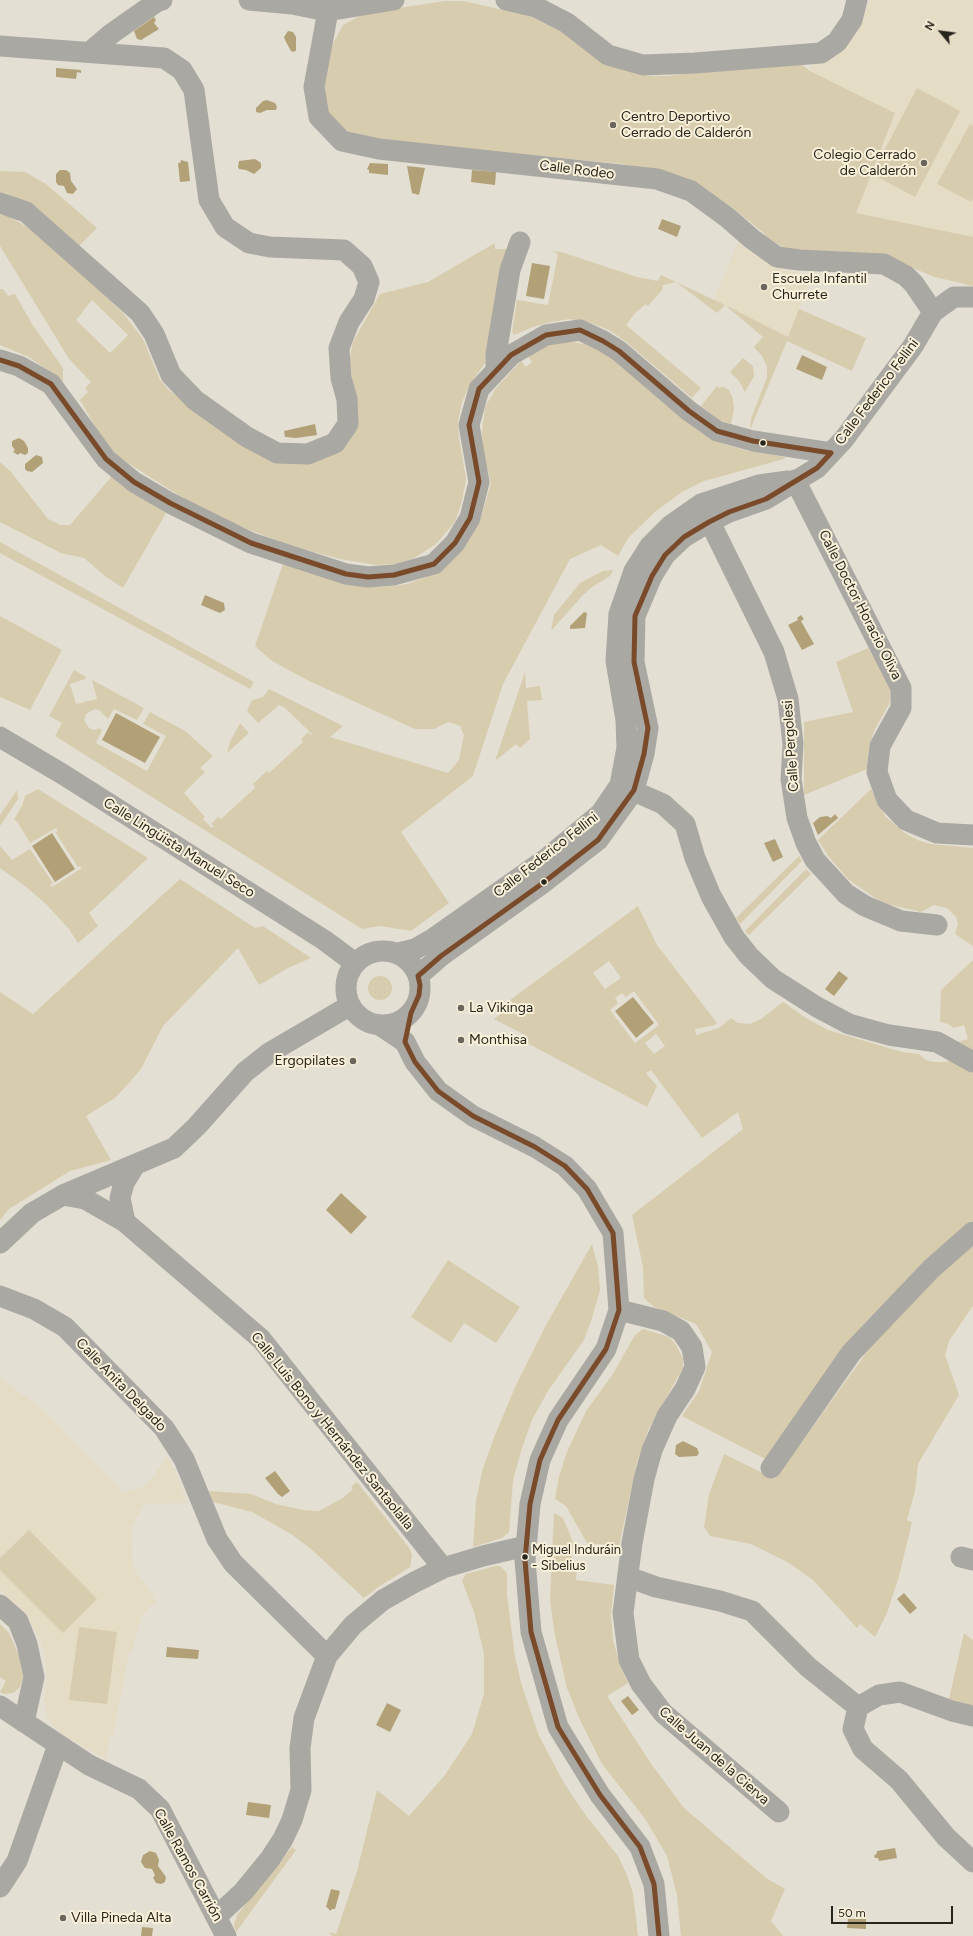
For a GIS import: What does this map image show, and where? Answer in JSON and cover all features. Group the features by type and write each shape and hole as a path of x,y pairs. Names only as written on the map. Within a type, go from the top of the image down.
{"street":[{"path":"90,52 111,34 158,1 162,0"},
{"path":"249,0 292,4 394,0"},
{"path":"506,0 536,7 567,23 608,54 643,66 821,53 837,42 852,20 857,0"},
{"name":"Calle Rodeo","path":"329,3 314,87 320,117 342,141 379,148 657,179 691,191 777,257 799,260 884,264 906,276 914,284 933,312"},
{"path":"0,46 164,58 182,70 194,90 209,200 225,227 249,243 270,247 344,250 362,266 369,282 364,299 349,322 339,348 341,378 347,399 348,424 336,443 308,454 277,453 247,437 230,425 195,400 171,375 154,334 140,313 26,212 0,203"},
{"path":"496,369 496,354 510,270 520,242"},
{"path":"933,312 954,297 973,296"},
{"name":"Calle Federico Fellini","path":"418,976 441,956 543,883 598,840 627,788 626,720 616,661 619,614 634,570 650,546 671,525 705,513 760,485 795,480 817,468 844,439 913,346 933,312"},
{"path":"0,360 19,366 51,384 106,459 134,482 170,503 251,543 346,574 368,577 394,575 434,564 455,543 470,518 479,482 470,425 479,389 496,369 511,355 546,335 580,330 603,341 619,350 689,411 717,431 753,441 831,452"},
{"name":"Calle Doctor Horacio Oliva","path":"795,480 901,688 901,708 883,740 877,772 887,800 906,820 937,833 973,835"},
{"name":"Calle Pergolesi","path":"705,513 774,652 788,699 793,744 791,778 797,818 812,854 846,894 865,906 901,921 937,926"},
{"name":"Calle Lingüista Manuel Seco","path":"0,737 70,779 324,940 355,963"},
{"path":"627,788 663,804 685,824 695,858 711,896 734,937 749,956 773,979 817,1007 849,1024 889,1035 937,1042 973,1062"},
{"name":"Calle Federico Fellini","path":"398,953 415,949 431,940 547,858 601,813 627,788"},
{"path":"405,1042 411,1013 416,1005 419,995 420,985 418,976 414,967 407,959 398,953 377,951 367,954 355,963 347,976 345,985 349,1006 356,1015 364,1021 381,1026 405,1042 415,1062 438,1091 473,1116 535,1147 565,1166 587,1190 612,1233 619,1310 606,1349 558,1420 540,1460 530,1504 525,1560 531,1632 558,1726 600,1795 640,1847 654,1884 658,1936"},
{"path":"0,1243 32,1213 63,1195 174,1148 197,1126 245,1072 269,1053 349,1006"},
{"path":"381,1026 398,1022 411,1013"},
{"path":"125,1222 120,1198 124,1183 135,1165"},
{"path":"95,1181 104,1209"},
{"name":"Calle Luis Bono y Hernández Santaolalla","path":"95,1181 125,1222"},
{"name":"Calle Luis Bono y Hernández Santaolalla","path":"63,1195 85,1199 125,1222 261,1339 443,1568"},
{"path":"771,1468 851,1353 931,1269 973,1232"},
{"name":"Calle Anita Delgado","path":"0,1296 34,1309 65,1327 164,1428 184,1460 217,1540 233,1563 327,1656"},
{"name":"Calle Juan de la Cierva","path":"619,1310 663,1321 680,1331 692,1347 694,1367 685,1389 667,1416 652,1450 644,1479 623,1613 629,1660 641,1684 663,1713 779,1812"},
{"path":"217,1916 242,1892 270,1859 283,1839 292,1820 301,1790 300,1748 304,1718 327,1656 353,1626 383,1600 443,1568 483,1556 526,1546"},
{"path":"628,1577 656,1587 720,1601 752,1611 808,1667 858,1707"},
{"path":"0,1605 18,1621 27,1644 34,1677 24,1722"},
{"path":"973,1716 952,1711 900,1692 879,1695 858,1707 853,1729 863,1749 899,1780 946,1837 973,1862"},
{"name":"Calle Ramos Carrión","path":"0,1706 89,1765 140,1789 160,1809 199,1886 217,1916 226,1936"},
{"path":"0,1887 17,1860 58,1744"}],"shaded area":[{"name":"Colegio Cerrado de Calderón","path":"870,0 973,0 973,286 935,277 880,255 841,251 895,113 810,71 815,62 862,14"},
{"name":"Centro Deportivo Cerrado de Calderón","path":"445,1 464,1 541,19 633,73 649,76 669,76 731,67 800,63 810,71 895,113 856,213 973,237 973,286 935,277 880,255 834,251 803,253 786,249 764,236 765,234 734,209 656,171 622,164 416,144 350,135 326,111 324,83 330,49 343,25 365,13"},
{"path":"154,17 156,20 154,23 159,29 141,40 137,39 134,31"},
{"path":"288,31 293,32 296,37 296,50 294,52 291,51 284,37"},
{"path":"56,68 81,70 81,73 77,72 76,79 56,77"},
{"path":"917,88 960,111 915,197 872,174"},
{"path":"267,100 275,103 277,107 276,110 267,110 260,113 256,112 256,108 263,101"},
{"path":"970,124 973,126 973,199 971,202 937,184"},
{"path":"255,159 261,163 261,168 254,174 246,170 239,169 239,161"},
{"path":"181,160 188,162 190,181 180,182 178,163 180,163"},
{"path":"370,163 388,164 388,175 369,173 369,170 367,169"},
{"path":"407,166 425,168 419,195 412,193"},
{"path":"60,170 66,170 70,173 71,181 77,189 73,194 67,193 64,186 58,185 56,182 56,174"},
{"path":"472,170 496,172 495,185 471,182"},
{"path":"0,171 25,172 46,184 97,228 79,246 37,209 6,193 0,193"},
{"path":"0,215 8,216 41,235 123,313 143,339 160,380 168,389 188,405 308,461 326,458 340,452 348,443 356,429 350,357 353,342 380,294 428,282 495,243 495,249 507,249 492,317 485,363 470,384 462,402 458,422 459,438 466,479 462,501 455,522 436,544 413,559 395,564 376,565 340,559 289,545 232,523 188,501 120,458 104,442 80,400 88,392 85,388 91,382 69,359 0,246","holes":["92,300 128,335 110,353 76,320"]},
{"path":"662,219 681,226 677,237 658,229"},
{"name":"Escuela Infantil Churrete","path":"739,240 756,255 778,267 801,274 814,272 788,337 714,300"},
{"path":"552,251 561,252 637,277 658,281 661,275 676,282 663,285 662,290 648,306 646,304 636,312 626,325 701,388 692,398 625,341 609,330 591,323 570,319 533,327 514,335 512,332 517,300 548,305 558,254"},
{"path":"532,263 550,266 544,299 526,296"},
{"path":"676,282 725,305 717,313"},
{"path":"0,289 3,289 8,296 15,294 32,324 63,368 63,382 29,357 0,345"},
{"path":"725,305 788,337 799,309 866,338 852,371 787,341 750,430 751,419 767,377 767,367 762,356 754,347 763,337"},
{"path":"568,341 595,346 608,353 703,434 727,445 748,451 785,457 784,459 704,481 682,492 656,511 629,537 618,556 601,545 570,559 503,684 473,776 401,832 449,903 411,931 380,926 362,929 55,736 62,723 49,716 74,670 86,677 85,679 70,684 76,704 97,699 92,680 144,708 137,720 114,709 108,719 99,710 95,709 86,714 84,720 89,728 94,730 99,728 102,730 96,743 147,771 166,736 143,724 150,712 185,731 213,756 200,768 205,772 184,793 205,817 203,819 212,828 214,826 211,824 218,817 221,819 255,788 253,784 267,771 269,773 303,742 301,739 308,732 311,735 312,734 285,708 279,705 258,723 247,711 252,700 263,697 269,689 343,726 330,737 448,773 459,760 464,735 460,726 448,722 434,729 415,729 309,681 272,661 255,646 283,564 328,578 371,587 394,586 407,584 426,577 441,567 467,544 481,518 491,483 483,452 482,431 485,407 496,388 521,361 526,367 532,362 527,355 543,345"},
{"path":"802,355 827,367 822,380 796,369"},
{"path":"743,358 753,366 754,376 745,392 739,381 730,372"},
{"path":"717,386 720,388 722,386 729,390 733,399 734,409 731,424 721,421 701,406"},
{"path":"315,424 317,435 296,438 285,437 284,431"},
{"path":"19,438 24,441 28,448 28,453 25,455 20,453 18,455 13,452 15,450 12,446 12,441"},
{"path":"36,455 42,457 43,463 32,472 27,471 25,469 25,464"},
{"path":"0,462 11,472 48,519 61,525 70,525 112,476 121,485 166,513 123,588 105,576 84,558 61,553 0,522"},
{"path":"0,542 254,682 250,689 0,553"},
{"path":"613,570 610,576 592,587 582,596 551,631 554,615 580,583 603,571"},
{"path":"205,595 224,603 225,610 220,613 201,605"},
{"path":"584,612 587,613 585,628 570,629 570,626"},
{"path":"801,615 804,619 801,621 814,644 802,650 788,625 798,620 797,618"},
{"path":"0,616 62,650 30,710 0,697"},
{"path":"868,648 888,681 891,691 889,704 874,731 869,747 867,769 804,795 804,722 853,712 836,662"},
{"path":"525,672 526,688 540,686 542,700 527,701 530,739 520,748 516,744 495,761"},
{"path":"116,713 160,737 145,763 102,740"},
{"path":"240,723 249,733 227,753 230,742"},
{"path":"38,789 148,858 89,913 98,926 78,943 69,929 46,904 25,886 0,868 0,846 12,860 30,849 53,883 50,885 52,887 82,868 80,866 78,867 55,832 58,831 56,828 30,843 14,819 22,806 25,796"},
{"path":"871,789 885,816 906,834 920,841 931,844 973,848 973,946 955,934 958,924 956,917 947,908 934,905 921,912 887,904 875,898 848,879 829,857 818,840"},
{"path":"17,790 18,799 0,826 0,815"},
{"path":"835,814 838,818 818,835 813,823 820,817 827,816 831,818"},
{"path":"52,833 75,869 55,882 32,846"},
{"path":"775,839 783,857 773,862 764,843"},
{"path":"799,856 802,861 740,924 736,918"},
{"path":"806,869 811,874 749,935 745,931"},
{"path":"180,879 255,928 263,926 311,958 288,968 259,985 238,948 163,1026 141,1069 128,1084 115,1098 86,1116 111,1160 70,1171 9,1209 0,1220 0,992 33,1014"},
{"path":"638,906 657,945 717,1023 715,1025 695,1029 696,1035 719,1028 731,1018 738,1023 750,1024 761,1019 783,1002 806,1018 828,1030 902,1052 919,1054 926,1060 933,1062 946,1062 953,1058 973,1070 973,1221 968,1224 769,1461 682,1416 699,1391 712,1352 696,1324 654,1307 644,1298 643,1267 632,1215 743,1129 738,1112 702,1138 651,1070 646,1073 657,1086 647,1107 529,1044 525,1035 494,1019 514,1004 510,1000","holes":["609,961 621,978 605,989 593,973","634,991 659,1025 635,1043 610,1010 618,1003 615,998 622,993 626,997","656,1034 665,1046 654,1054 645,1043"]},
{"path":"973,960 973,1053 958,1042 968,1039 964,1025 954,1028 948,1024 940,1022 941,990"},
{"path":"839,971 848,978 834,996 825,989"},
{"path":"380,976 385,977 391,983 391,993 385,999 380,1000 375,999 369,993 368,988 369,983 375,977"},
{"path":"633,997 654,1023 636,1038 615,1011"},
{"path":"341,1193 367,1217 351,1234 326,1210"},
{"path":"973,1241 973,1306 949,1341 945,1355 959,1395 918,1464 915,1491 907,1520 912,1522 899,1576 887,1613 875,1637 860,1624 857,1628 813,1580 789,1563 751,1544 710,1536 704,1527 709,1494 724,1454 775,1479 885,1327"},
{"path":"592,1244 598,1266 600,1290 592,1318 584,1340 548,1391 532,1420 521,1451 513,1481 509,1532 502,1538 473,1547 476,1501 482,1471 495,1435 516,1385 545,1327"},
{"path":"448,1260 520,1307 496,1343 464,1323 451,1343 411,1317"},
{"path":"643,1329 669,1337 676,1345 683,1359 683,1368 648,1430 637,1462 619,1546 587,1543 566,1506 555,1499 559,1476 567,1452 586,1411 613,1374 635,1335"},
{"path":"0,1378 47,1414 124,1493 144,1486 151,1480 167,1456 177,1474 187,1503 144,1504 131,1529 133,1568 152,1593 156,1604 150,1606 141,1618 133,1648 129,1653 113,1735 110,1734 106,1759 64,1736 54,1727 47,1717 44,1695 47,1681 44,1652 40,1641 27,1616 0,1591"},
{"path":"683,1441 697,1448 699,1453 697,1456 679,1457 675,1454 676,1445"},
{"path":"275,1471 290,1491 282,1497 265,1478"},
{"path":"357,1482 410,1549 412,1555 410,1567 364,1598 311,1549 291,1534 252,1512 213,1502 209,1491 251,1494 276,1504 303,1510 319,1511 343,1498 353,1489 351,1487"},
{"path":"554,1513 563,1518 573,1542 571,1567 577,1568 576,1580 614,1585 611,1615 613,1639 620,1666 628,1683 607,1696 652,1765 684,1808 766,1878 785,1889 771,1921 783,1936 681,1936 677,1895 667,1856 646,1820 602,1764 580,1720 567,1688 554,1631 550,1599"},
{"path":"29,1530 97,1599 63,1633 0,1570 0,1558"},
{"path":"500,1566 507,1573 507,1595 515,1657 522,1686 539,1736 564,1783 584,1813 618,1856 633,1893 638,1936 332,1936 329,1932 336,1934 357,1871 377,1790 409,1816 445,1775 472,1734 484,1694 484,1654 474,1612 462,1581 466,1574"},
{"path":"904,1593 917,1608 910,1614 897,1599"},
{"path":"0,1624 9,1633 19,1656 23,1678 20,1687 13,1693 4,1694 0,1692 6,1681 0,1677"},
{"path":"79,1627 117,1632 107,1704 69,1700"},
{"path":"964,1633 973,1640 973,1706 949,1699"},
{"path":"167,1647 199,1650 198,1659 166,1657"},
{"path":"628,1696 639,1710 632,1715 621,1701"},
{"path":"387,1703 401,1710 390,1732 376,1725"},
{"path":"248,1802 271,1805 269,1818 246,1815"},
{"path":"292,1847 296,1850 236,1932 234,1925 237,1915"},
{"path":"895,1848 897,1858 879,1861 878,1858 875,1858 874,1856 877,1851"},
{"path":"150,1851 156,1853 159,1860 158,1866 166,1877 165,1882 161,1884 156,1883 153,1878 155,1875 152,1869 145,1868 141,1862 143,1855"},
{"path":"331,1889 340,1891 335,1909 330,1911 326,1907"},
{"path":"848,1919 866,1919 866,1929 847,1928"},
{"path":"142,1927 153,1928 152,1936 141,1936"}],"transit line":[{"path":"0,360 19,366 51,384 106,459 134,482 170,503 251,543 346,574 368,577 394,575 434,564 455,543 470,518 479,482 469,425 479,389 511,355 546,335 580,330 603,341 619,351 689,411 717,431 753,441 831,453"},
{"path":"659,1936 654,1884 640,1847 600,1795 558,1727 531,1632 525,1560 530,1504 540,1460 558,1420 606,1349 619,1310 613,1233 587,1189 565,1166 535,1147 473,1116 438,1091 415,1062 405,1042 411,1013 419,995 420,985 418,976 441,956 543,883 598,840 634,790 644,754 648,728 634,662 635,616 652,576 665,555 684,537 709,522 729,512 766,499 817,468 831,453"}],"place":[{"name":"Centro Deportivo Cerrado de Calderón","path":"613,125"},
{"name":"Colegio Cerrado de Calderón","path":"924,163"},
{"name":"Escuela Infantil Churrete","path":"764,287"},
{"name":"La Vikinga","path":"461,1008"},
{"name":"Monthisa","path":"461,1040"},
{"name":"Ergopilates","path":"353,1061"},
{"name":"Miguel Induráin - Sibelius","path":"525,1557"},
{"name":"Villa Pineda Alta","path":"63,1918"}]}
